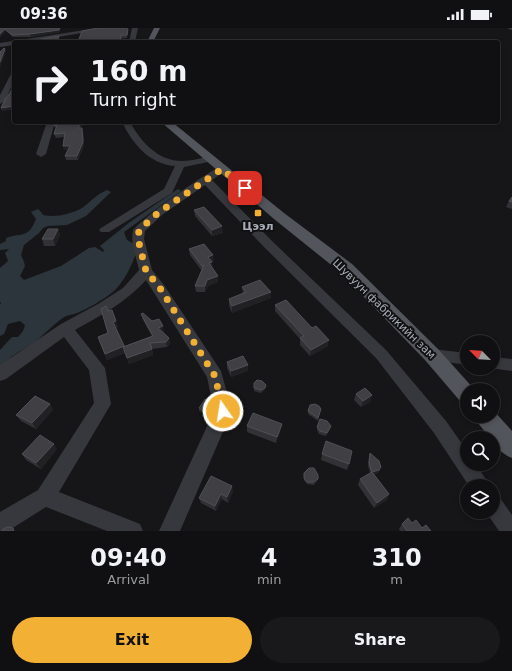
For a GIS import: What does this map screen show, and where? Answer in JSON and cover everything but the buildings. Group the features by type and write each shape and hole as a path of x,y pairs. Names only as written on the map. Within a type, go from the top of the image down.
{"main road":[{"path":"151,40 157,28"},
{"name":"Шувуун фабрикийн зам","path":"168,124 311,242 346,268 432,355 460,387"},
{"path":"491,423 512,447"}],"street":[{"path":"64,28 63,33 72,33"},
{"path":"35,40 108,28"},
{"path":"132,40 135,28"},
{"path":"72,33 72,40"},
{"path":"32,40 39,35"},
{"path":"0,45 12,43"},
{"path":"0,102 12,78"},
{"path":"41,154 50,124"},
{"path":"127,124 139,143 155,158 165,162 181,164 210,159"},
{"path":"105,230 168,191 181,164"},
{"path":"169,531 223,411 215,376 160,288 146,271 138,239 139,230 158,213 222,169"},
{"path":"206,180 268,244 381,354 440,427 475,479"},
{"path":"0,374 66,328 103,308 128,291 146,271"},
{"path":"0,524 45,497 103,404 97,368 66,328"},
{"path":"432,355 460,358"},
{"path":"500,364 512,365"},
{"path":"45,497 133,531"},
{"path":"500,515 511,531"}],"shaded area":[{"path":"178,189 181,191 124,232 127,240 138,246 130,269 116,289 90,307 66,316 35,342 0,366 0,350 12,337 18,337 23,331 25,325 20,321 8,324 4,334 0,336 0,268 8,261 5,253 9,249 0,250 0,244 6,241 6,238 24,234 30,230 36,219 31,212 38,209 43,215 48,216 68,214 82,208 103,192 107,190 111,192 86,216 67,225 48,226 43,228 24,245 21,255 25,266 20,276 24,280 61,266 89,248 95,247 103,252 104,250 100,246 130,222"}],"place":[{"name":"Цээл","path":"258,213"}],"route":[{"path":"223,411 215,376 160,288 146,271 138,239 139,230 143,225 222,169 245,188"}]}
